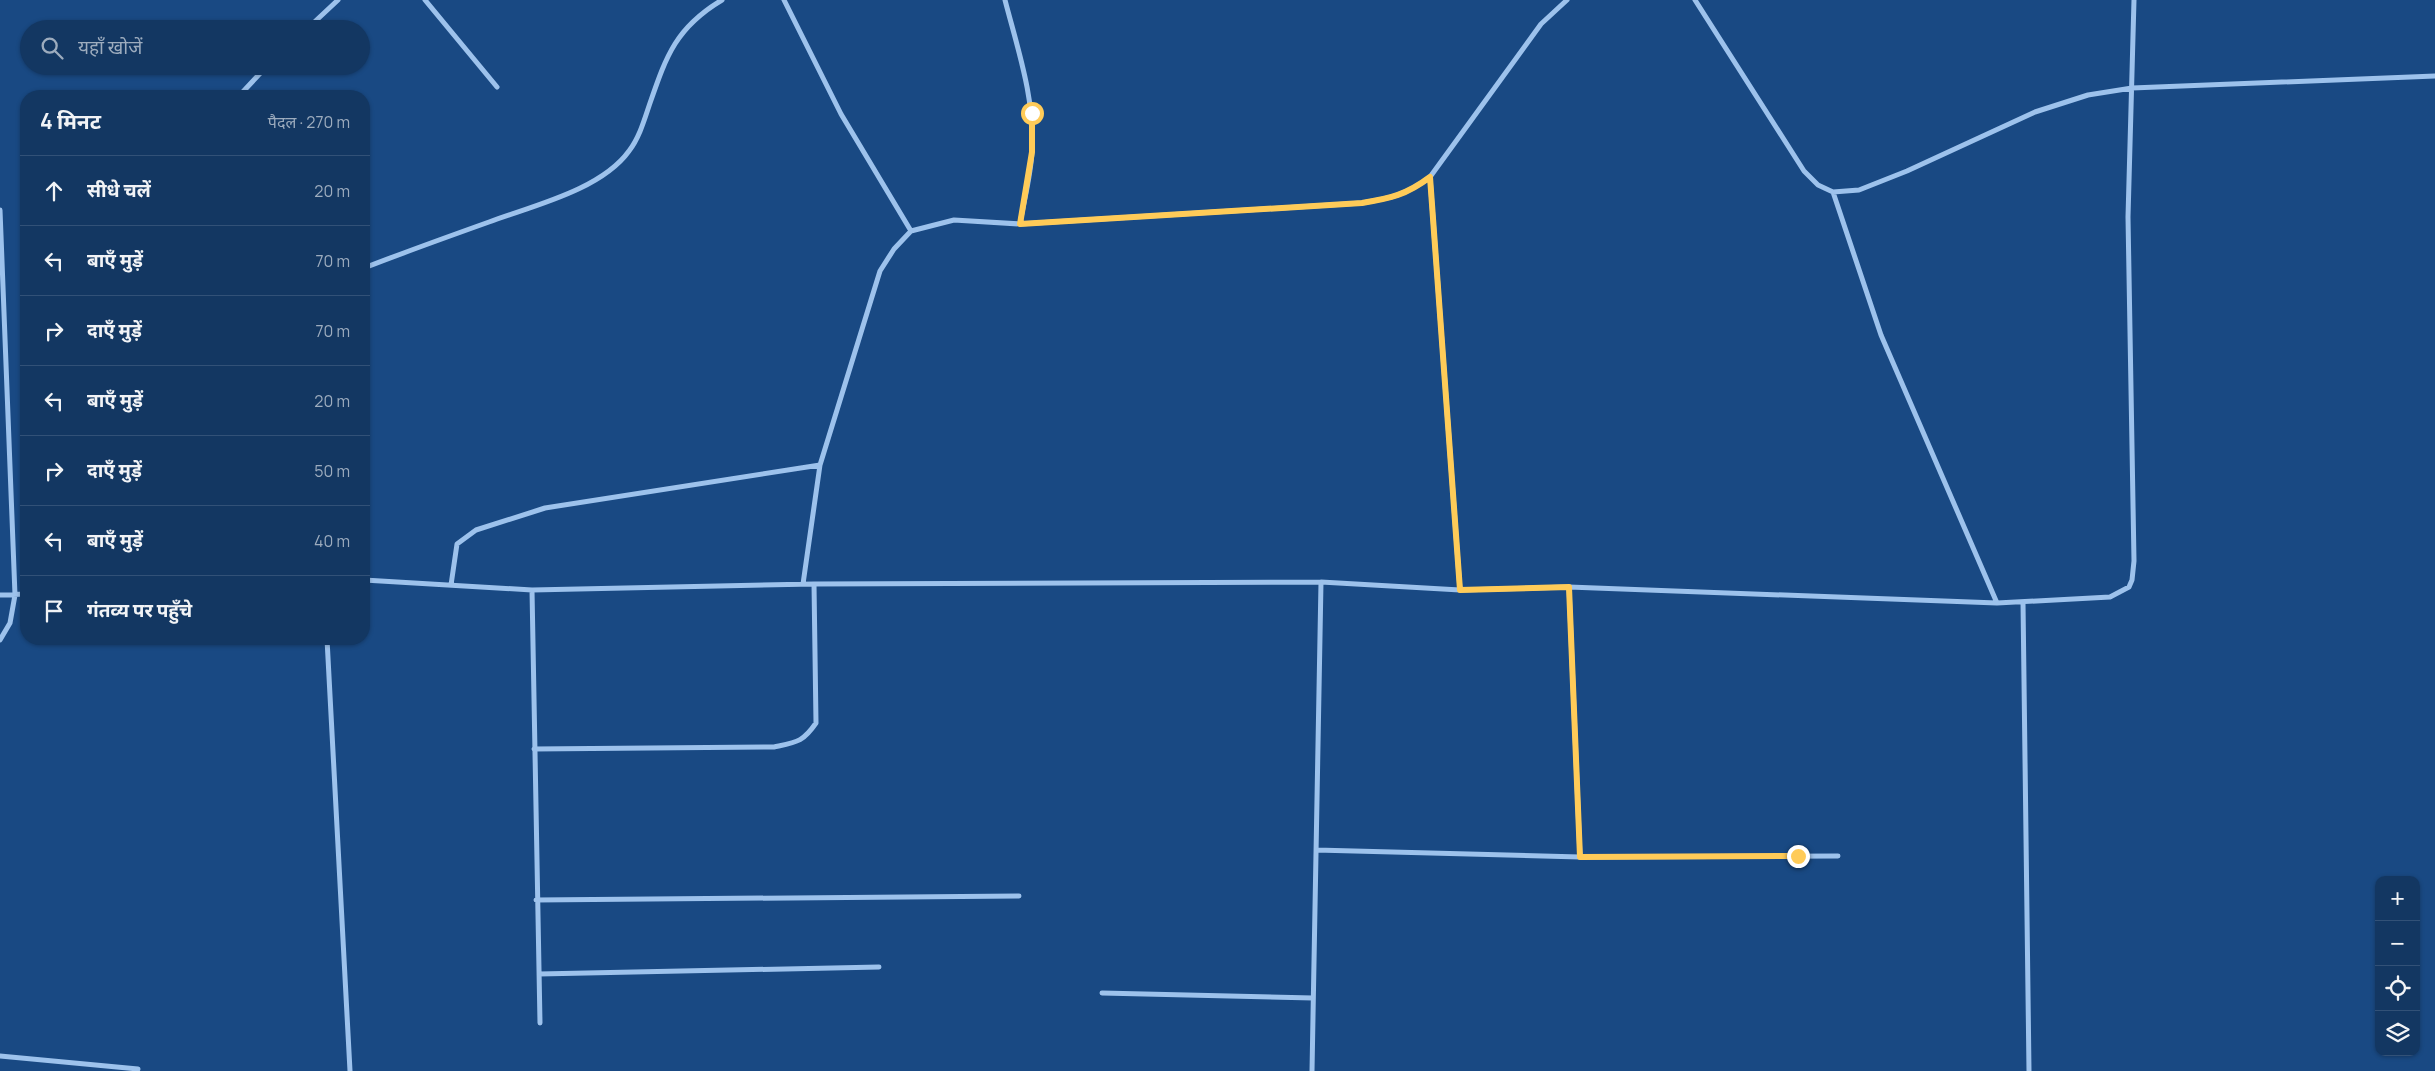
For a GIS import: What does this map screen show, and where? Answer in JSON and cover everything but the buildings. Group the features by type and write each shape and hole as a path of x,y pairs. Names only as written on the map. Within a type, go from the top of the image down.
{"street":[{"path":"317,20 338,0"},
{"path":"425,0 497,87"},
{"path":"370,266 562,195 611,169 629,151 642,126 665,60 680,34 703,11 722,0"},
{"path":"784,0 841,114 911,231"},
{"path":"1004,0 1026,81 1032,113 1032,152 1020,224"},
{"path":"803,584 820,465 880,271 894,249 911,231 954,220 1020,224 1362,203 1394,198 1412,190 1430,177 1541,24 1566,0"},
{"path":"1694,0 1804,171 1818,185 1833,192 1859,190 1907,171 2035,112 2088,95 2132,88 2435,76"},
{"path":"370,580 532,590 803,584 1321,582 1460,590 1569,587 1997,604 2110,597 2129,587 2132,580 2134,561 2128,217 2134,0"},
{"path":"245,90 259,75"},
{"path":"1430,177 1460,590"},
{"path":"1833,192 1880,335 1997,604"},
{"path":"0,210 15,595 10,623 0,640"},
{"path":"451,585 457,544 476,530 545,508 820,465"},
{"path":"1312,1071 1321,582"},
{"path":"534,749 774,747 801,741 816,723 814,584"},
{"path":"1569,587 1580,857"},
{"path":"532,590 536,900 540,1023"},
{"path":"0,595 20,595"},
{"path":"2023,602 2028,1071"},
{"path":"327,645 350,1071"},
{"path":"1316,850 1580,857 1838,856"},
{"path":"536,900 1019,896"},
{"path":"539,974 879,967"},
{"path":"1102,993 1313,998"},
{"path":"0,1056 138,1069"}],"route":[{"path":"1032,113 1032,152 1020,224 1362,203 1394,198 1412,190 1430,177 1460,590 1569,587 1580,857 1798,856"}]}
